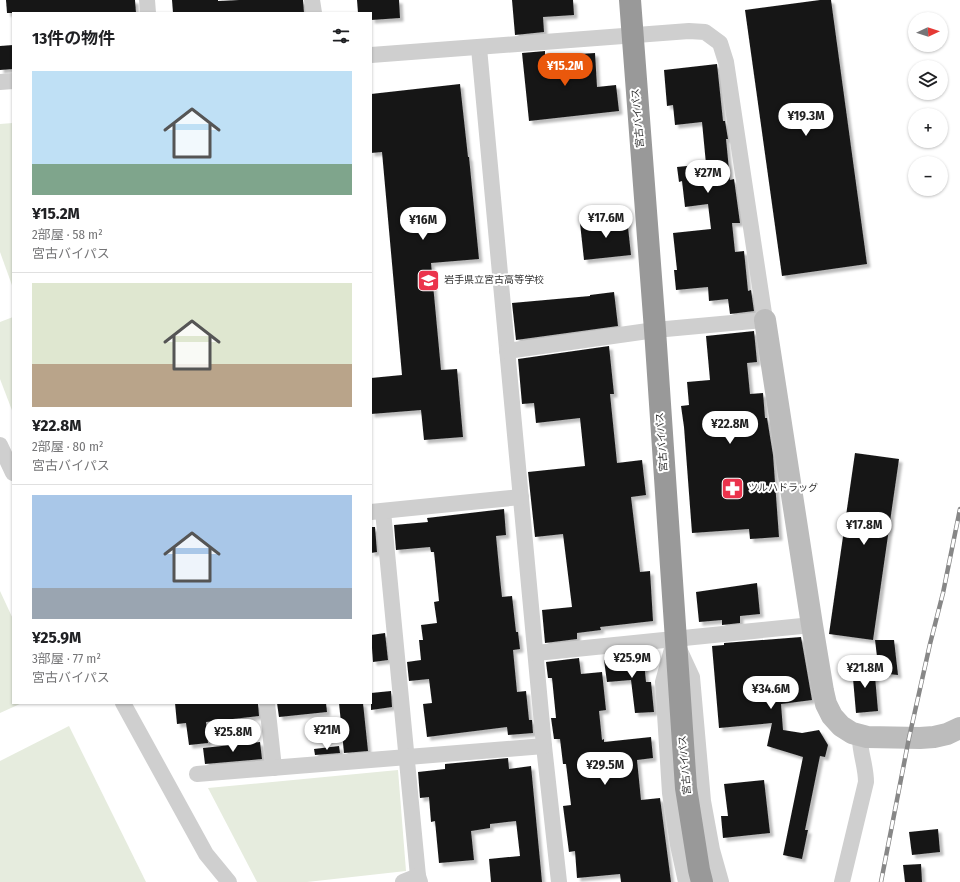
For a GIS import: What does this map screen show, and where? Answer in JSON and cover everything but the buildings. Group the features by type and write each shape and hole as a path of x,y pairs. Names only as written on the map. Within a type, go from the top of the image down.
{"highway":[{"name":"宮古バイパス","path":"630,0 631,35 655,330 686,788 702,882"}],"street":[{"path":"147,0 148,12"},
{"path":"312,0 314,12"},
{"path":"372,55 689,31 705,32 720,43 726,62 812,625 826,704 832,716 841,726 852,733 860,735 875,737 920,738 947,734 960,728"},
{"path":"479,48 544,746 560,882"},
{"path":"0,82 12,81"},
{"path":"507,351 655,330 765,320"},
{"path":"0,445 12,471"},
{"path":"414,880 406,757 377,512 521,497"},
{"path":"536,653 812,625"},
{"path":"675,638 662,682 670,793 678,845 686,882"},
{"path":"675,638 692,677 703,801 712,850 721,882"},
{"path":"124,704 206,854 229,882"},
{"path":"267,704 274,768"},
{"path":"842,882 866,782 866,770 860,735"},
{"path":"197,774 544,746"}],"shaded area":[{"path":"12,123 12,285 0,252 0,124"},
{"path":"12,317 12,410 0,379 0,322"},
{"path":"0,591 12,617 12,704 20,704 0,713"},
{"path":"69,726 146,882 0,882 0,761"},
{"path":"398,770 406,871 307,882 257,882 208,788"}],"railway":[{"path":"881,882 909,738 943,593 960,509"}],"place":[{"name":"岩手県立宮古高等学校","path":"429,280"},
{"name":"ツルハドラッグ","path":"732,488"}]}
